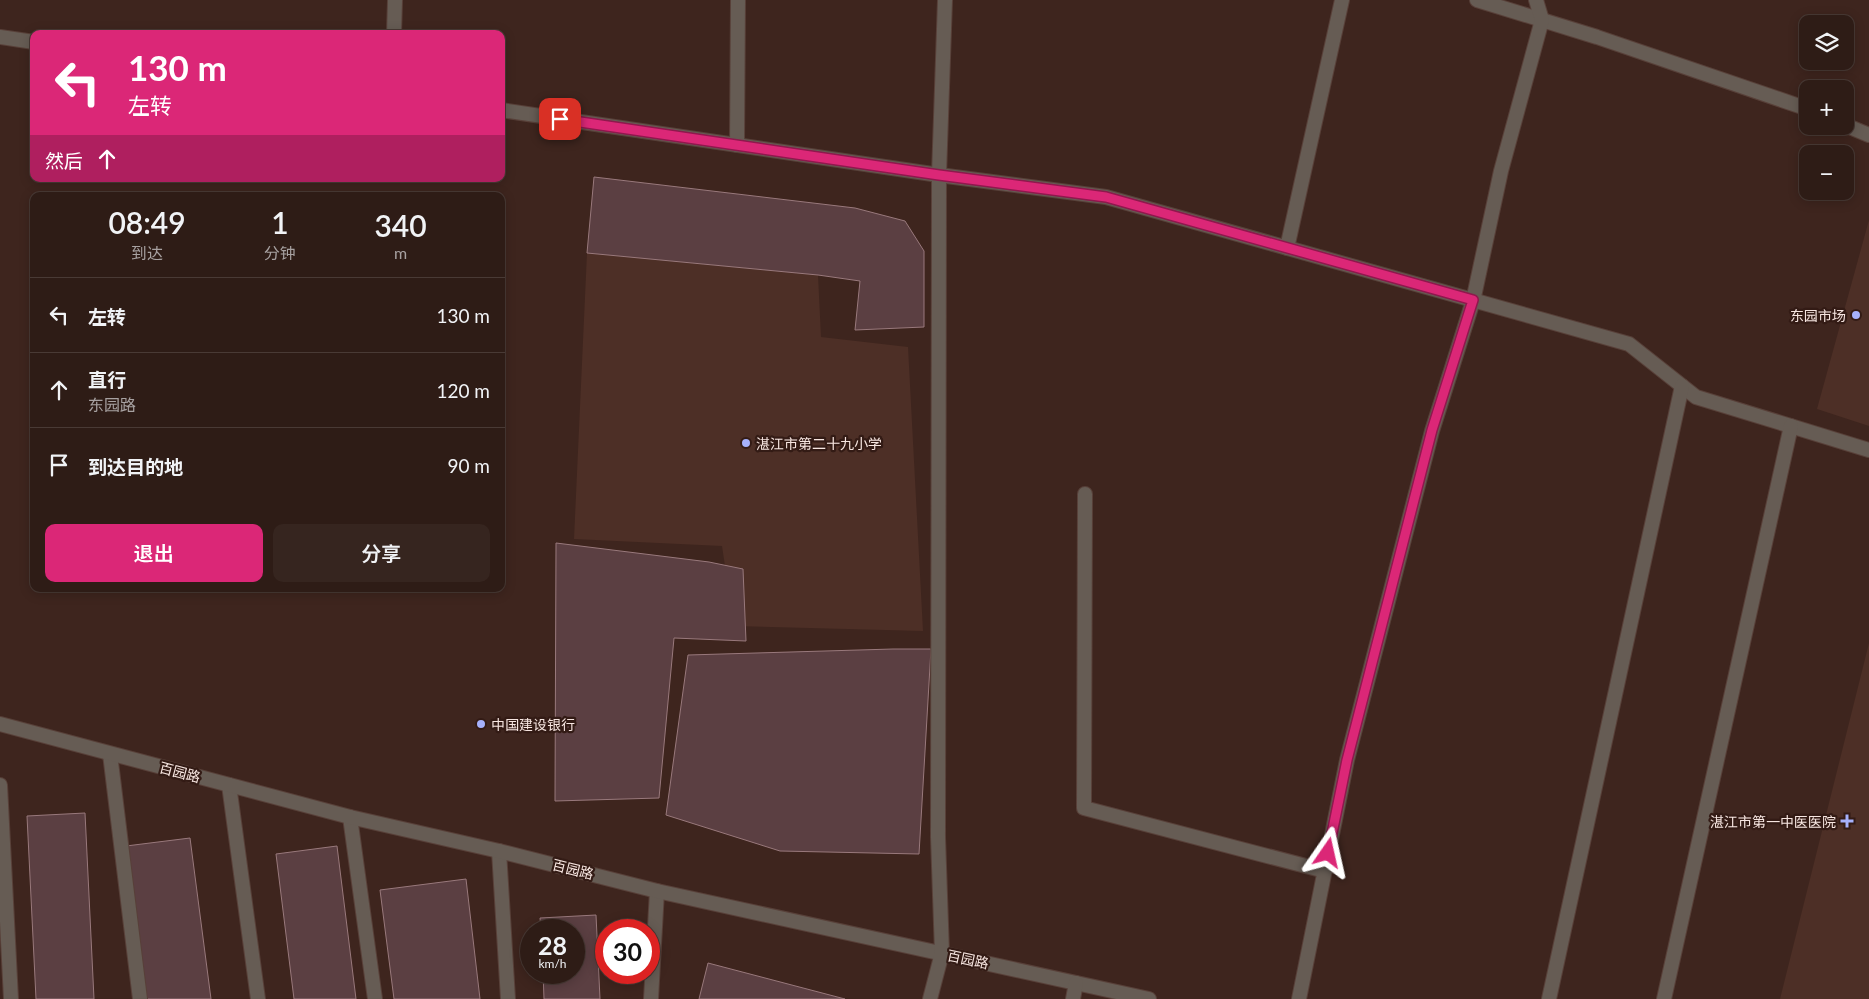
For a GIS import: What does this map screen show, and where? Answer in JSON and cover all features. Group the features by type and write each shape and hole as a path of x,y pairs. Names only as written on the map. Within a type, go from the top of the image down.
{"street":[{"path":"394,30 395,0"},
{"path":"737,145 738,0"},
{"path":"930,999 942,953 938,837 939,175 945,0"},
{"path":"1287,248 1342,0"},
{"path":"1477,0 1799,106"},
{"path":"1299,999 1347,760 1432,430 1473,300 1501,171 1542,20 1536,0"},
{"path":"0,37 30,41"},
{"path":"505,111 939,175 1106,197 1629,344 1696,397 1869,450"},
{"path":"1854,129 1869,135"},
{"path":"1549,999 1682,386"},
{"path":"1664,999 1791,426"},
{"path":"1085,494 1084,808 1325,871"},
{"name":"百园路","path":"0,724 350,817 499,851 657,891 1149,999"},
{"path":"110,754 140,999"},
{"path":"0,785 11,999"},
{"path":"229,785 258,999"},
{"path":"350,817 374,999"},
{"path":"499,851 508,999"},
{"path":"651,999 657,891"},
{"path":"1073,999 1076,983"}],"shaded area":[{"name":"东园市场","path":"1869,220 1869,426 1817,409"},
{"name":"湛江市第二十九小学","path":"587,253 818,275 821,337 908,347 923,631 734,626 722,546 574,539"},
{"name":"湛江市第一中医医院","path":"1869,643 1869,999 1780,999"}],"building":[{"path":"594,177 855,208 905,221 924,251 924,327 855,330 860,281 818,275 587,253"},
{"path":"556,543 709,562 743,569 746,641 674,638 659,798 555,801"},
{"path":"931,649 919,854 780,851 666,815 688,655"},
{"path":"85,813 94,999 36,999 27,816"},
{"path":"190,838 211,999 146,999 126,846"},
{"path":"337,846 356,999 294,999 276,854"},
{"path":"466,879 480,999 394,999 380,890"},
{"path":"596,915 595,984 599,984 600,999 544,999 543,984 585,984 585,919 540,918"},
{"path":"708,963 845,999 699,999"}],"place":[{"name":"东园市场","path":"1856,315"},
{"name":"湛江市第二十九小学","path":"746,443"},
{"name":"中国建设银行","path":"481,724"},
{"name":"湛江市第一中医医院","path":"1847,821"}],"route":[{"path":"560,119 939,175 1106,197 1473,300 1432,430 1347,760 1328,853"}]}
